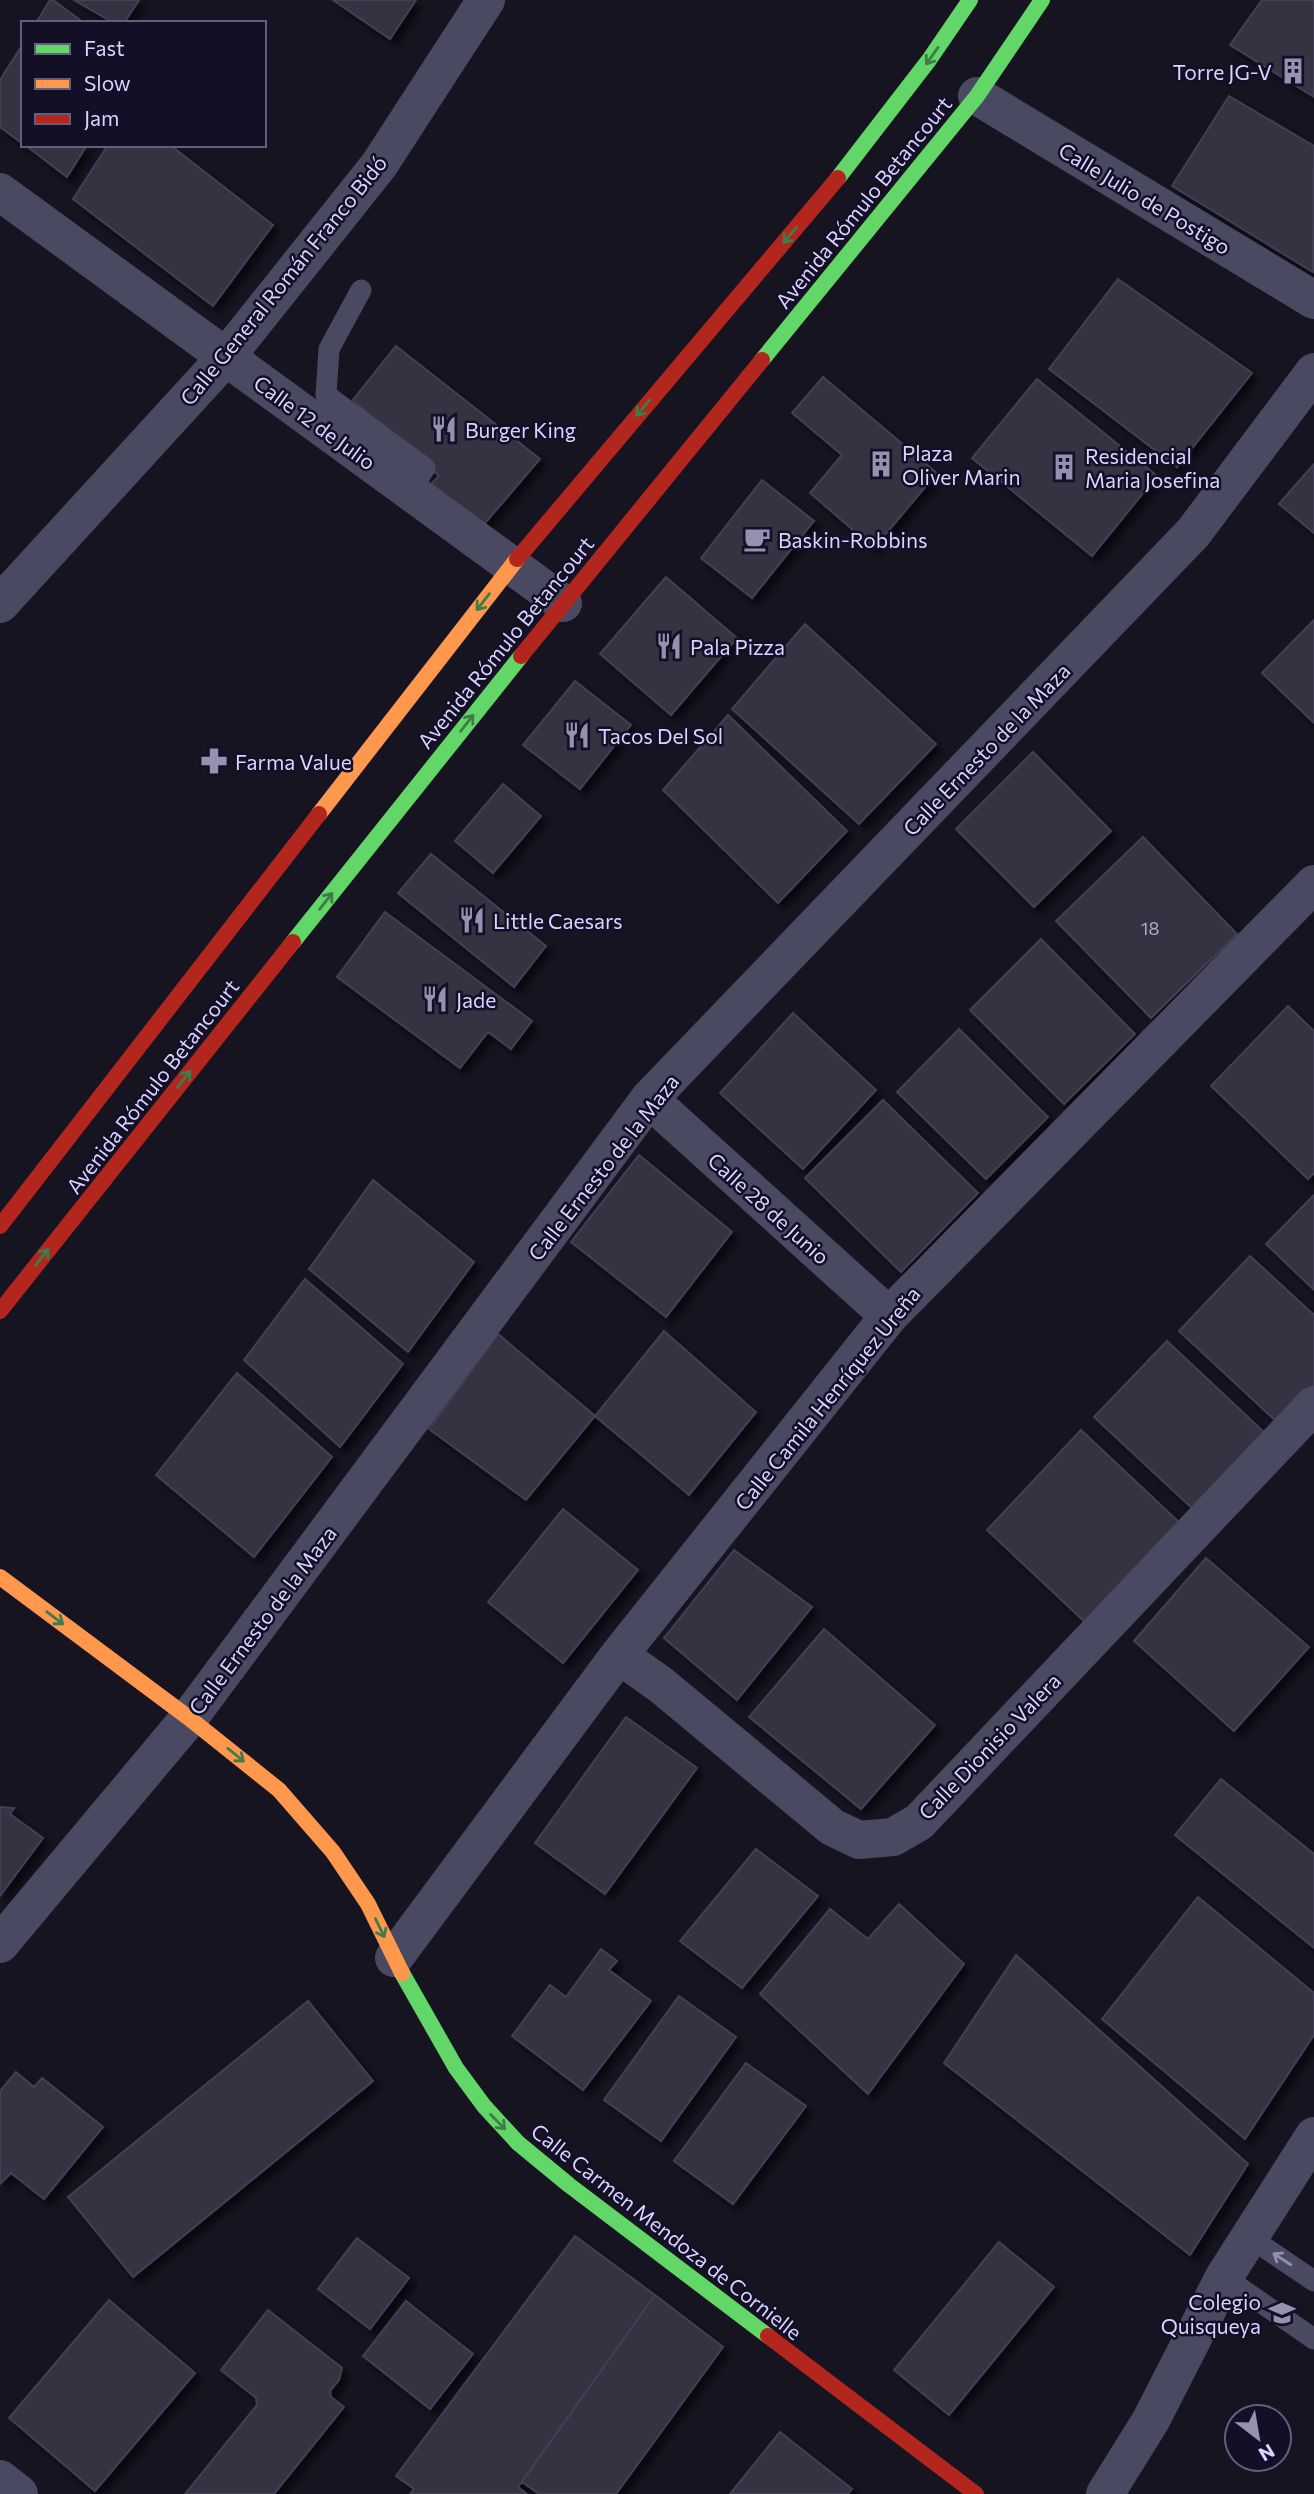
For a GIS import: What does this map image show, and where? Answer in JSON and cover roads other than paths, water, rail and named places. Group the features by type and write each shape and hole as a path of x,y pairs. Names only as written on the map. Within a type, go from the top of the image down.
{"main road":[{"name":"Avenida Rómulo Betancourt","path":"0,1226 512,565 830,188 929,60 970,0"},
{"name":"Avenida Rómulo Betancourt","path":"0,1311 563,603 977,96 1042,0"},
{"name":"Calle Carmen Mendoza de Cornielle","path":"0,1577 189,1718 279,1790 333,1852 368,1903 394,1958 456,2068 484,2106 518,2143 976,2494"}],"street":[{"name":"Calle General Román Franco Bidó","path":"0,604 226,357 379,165 486,0"},
{"name":"Calle Julio de Postigo","path":"977,96 1314,300"},
{"name":"Calle 12 de Julio","path":"0,192 563,603"},
{"name":"Calle Ernesto de la Maza","path":"0,1944 189,1718 649,1099 1193,533 1314,372"},
{"name":"Calle Camila Henríquez Ureña","path":"394,1958 619,1655 889,1316 1314,884"},
{"name":"Calle 28 de Junio","path":"649,1099 889,1316"},
{"name":"Calle Dionisio Valera","path":"619,1655 662,1685 832,1827 859,1840 893,1837 919,1822 1314,1405"},
{"path":"1105,2494 1151,2420 1224,2277 1314,2136"},
{"path":"0,2479 19,2494"}],"lane":[{"path":"361,290 330,349 326,395 425,468 410,491"},
{"path":"1249,2238 1314,2281"},
{"path":"1224,2277 1314,2339"}],"place":[{"name":"Torre JG-V","path":"1293,71"},
{"name":"Burger King","path":"444,429"},
{"name":"Plaza Oliver Marin","path":"881,464"},
{"name":"Residencial Maria Josefina","path":"1064,467"},
{"name":"Baskin-Robbins","path":"757,539"},
{"name":"Pala Pizza","path":"669,646"},
{"name":"Tacos Del Sol","path":"577,735"},
{"name":"Farma Value","path":"214,761"},
{"name":"Little Caesars","path":"472,920"},
{"name":"Jade","path":"435,999"},
{"name":"Colegio Quisqueya","path":"1282,2313"}]}
